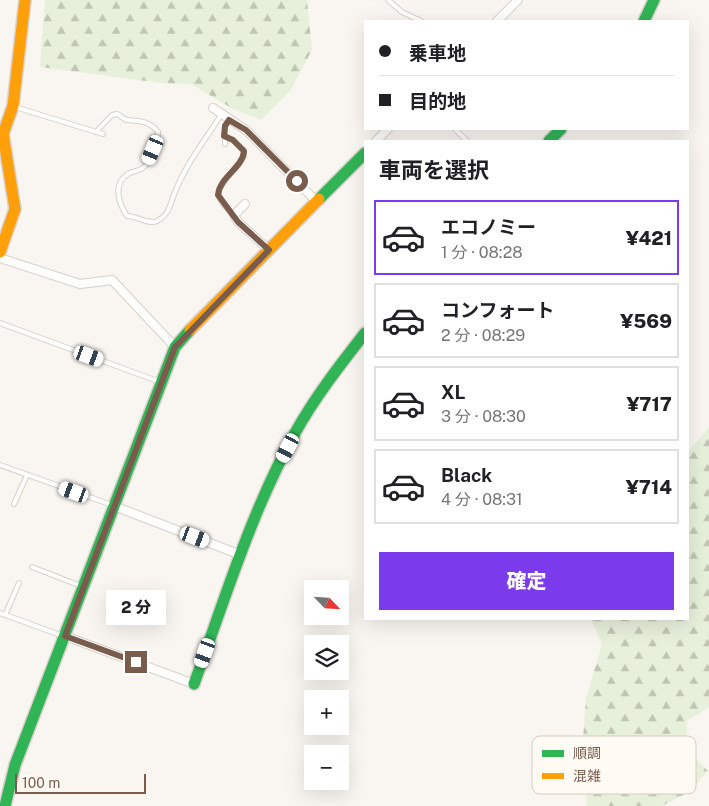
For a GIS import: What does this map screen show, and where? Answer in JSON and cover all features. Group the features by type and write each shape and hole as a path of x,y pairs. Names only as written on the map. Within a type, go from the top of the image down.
{"street":[{"path":"0,252 15,209 3,134 13,106 26,0"},
{"path":"498,20 518,0"},
{"path":"644,20 654,0"},
{"path":"213,108 246,130 317,202"},
{"path":"377,140 387,130"},
{"path":"550,140 559,130"},
{"path":"5,806 15,764 175,347 364,154"},
{"path":"245,204 234,215 238,222 269,250"},
{"path":"0,258 80,284 112,280 175,347"},
{"path":"65,636 194,684 263,497 296,432 340,364 364,334"},
{"path":"114,506 241,555"}],"lane":[{"path":"388,0 402,12 420,20"},
{"path":"13,106 102,134"},
{"path":"96,132 112,115 117,114 128,120 134,119 149,124 158,132 158,138 148,163 142,169 128,174 124,178 118,196 119,205 127,216 153,222 164,216 169,210 174,193 194,156 221,115"},
{"path":"225,144 225,126 229,120"},
{"path":"456,130 466,140"},
{"path":"224,136 233,140 244,151 244,156 219,189 218,195 222,203 234,215"},
{"path":"0,323 160,382"},
{"path":"0,465 114,506"},
{"path":"14,504 27,475"},
{"path":"32,567 84,587"},
{"path":"6,615 20,583"},
{"path":"0,613 56,635 65,636"}],"green space":[{"path":"45,0 307,0 312,50 290,91 261,120 233,109 191,84 161,83 40,67"},
{"path":"709,427 709,707 687,721 686,736 583,736 586,698 602,644 591,620 689,620 689,451"},
{"path":"696,758 708,771 696,784"},
{"path":"586,794 685,794 662,806 587,806"}],"traffic: fast":[{"path":"644,20 654,0"},
{"path":"550,140 560,130"},
{"path":"319,199 364,154"},
{"path":"5,806 15,765 175,347 190,330"},
{"path":"194,684 240,556 279,463 311,407 364,334"}],"traffic: slow":[{"path":"0,252 15,209 3,134 13,106 25,0"},
{"path":"190,330 319,199"}],"route":[{"path":"136,662 65,636 160,382 175,347 208,310 269,250 238,222 222,203 218,195 222,182 244,156 244,151 240,146 224,136 225,126 229,120 246,130 297,181"}]}
